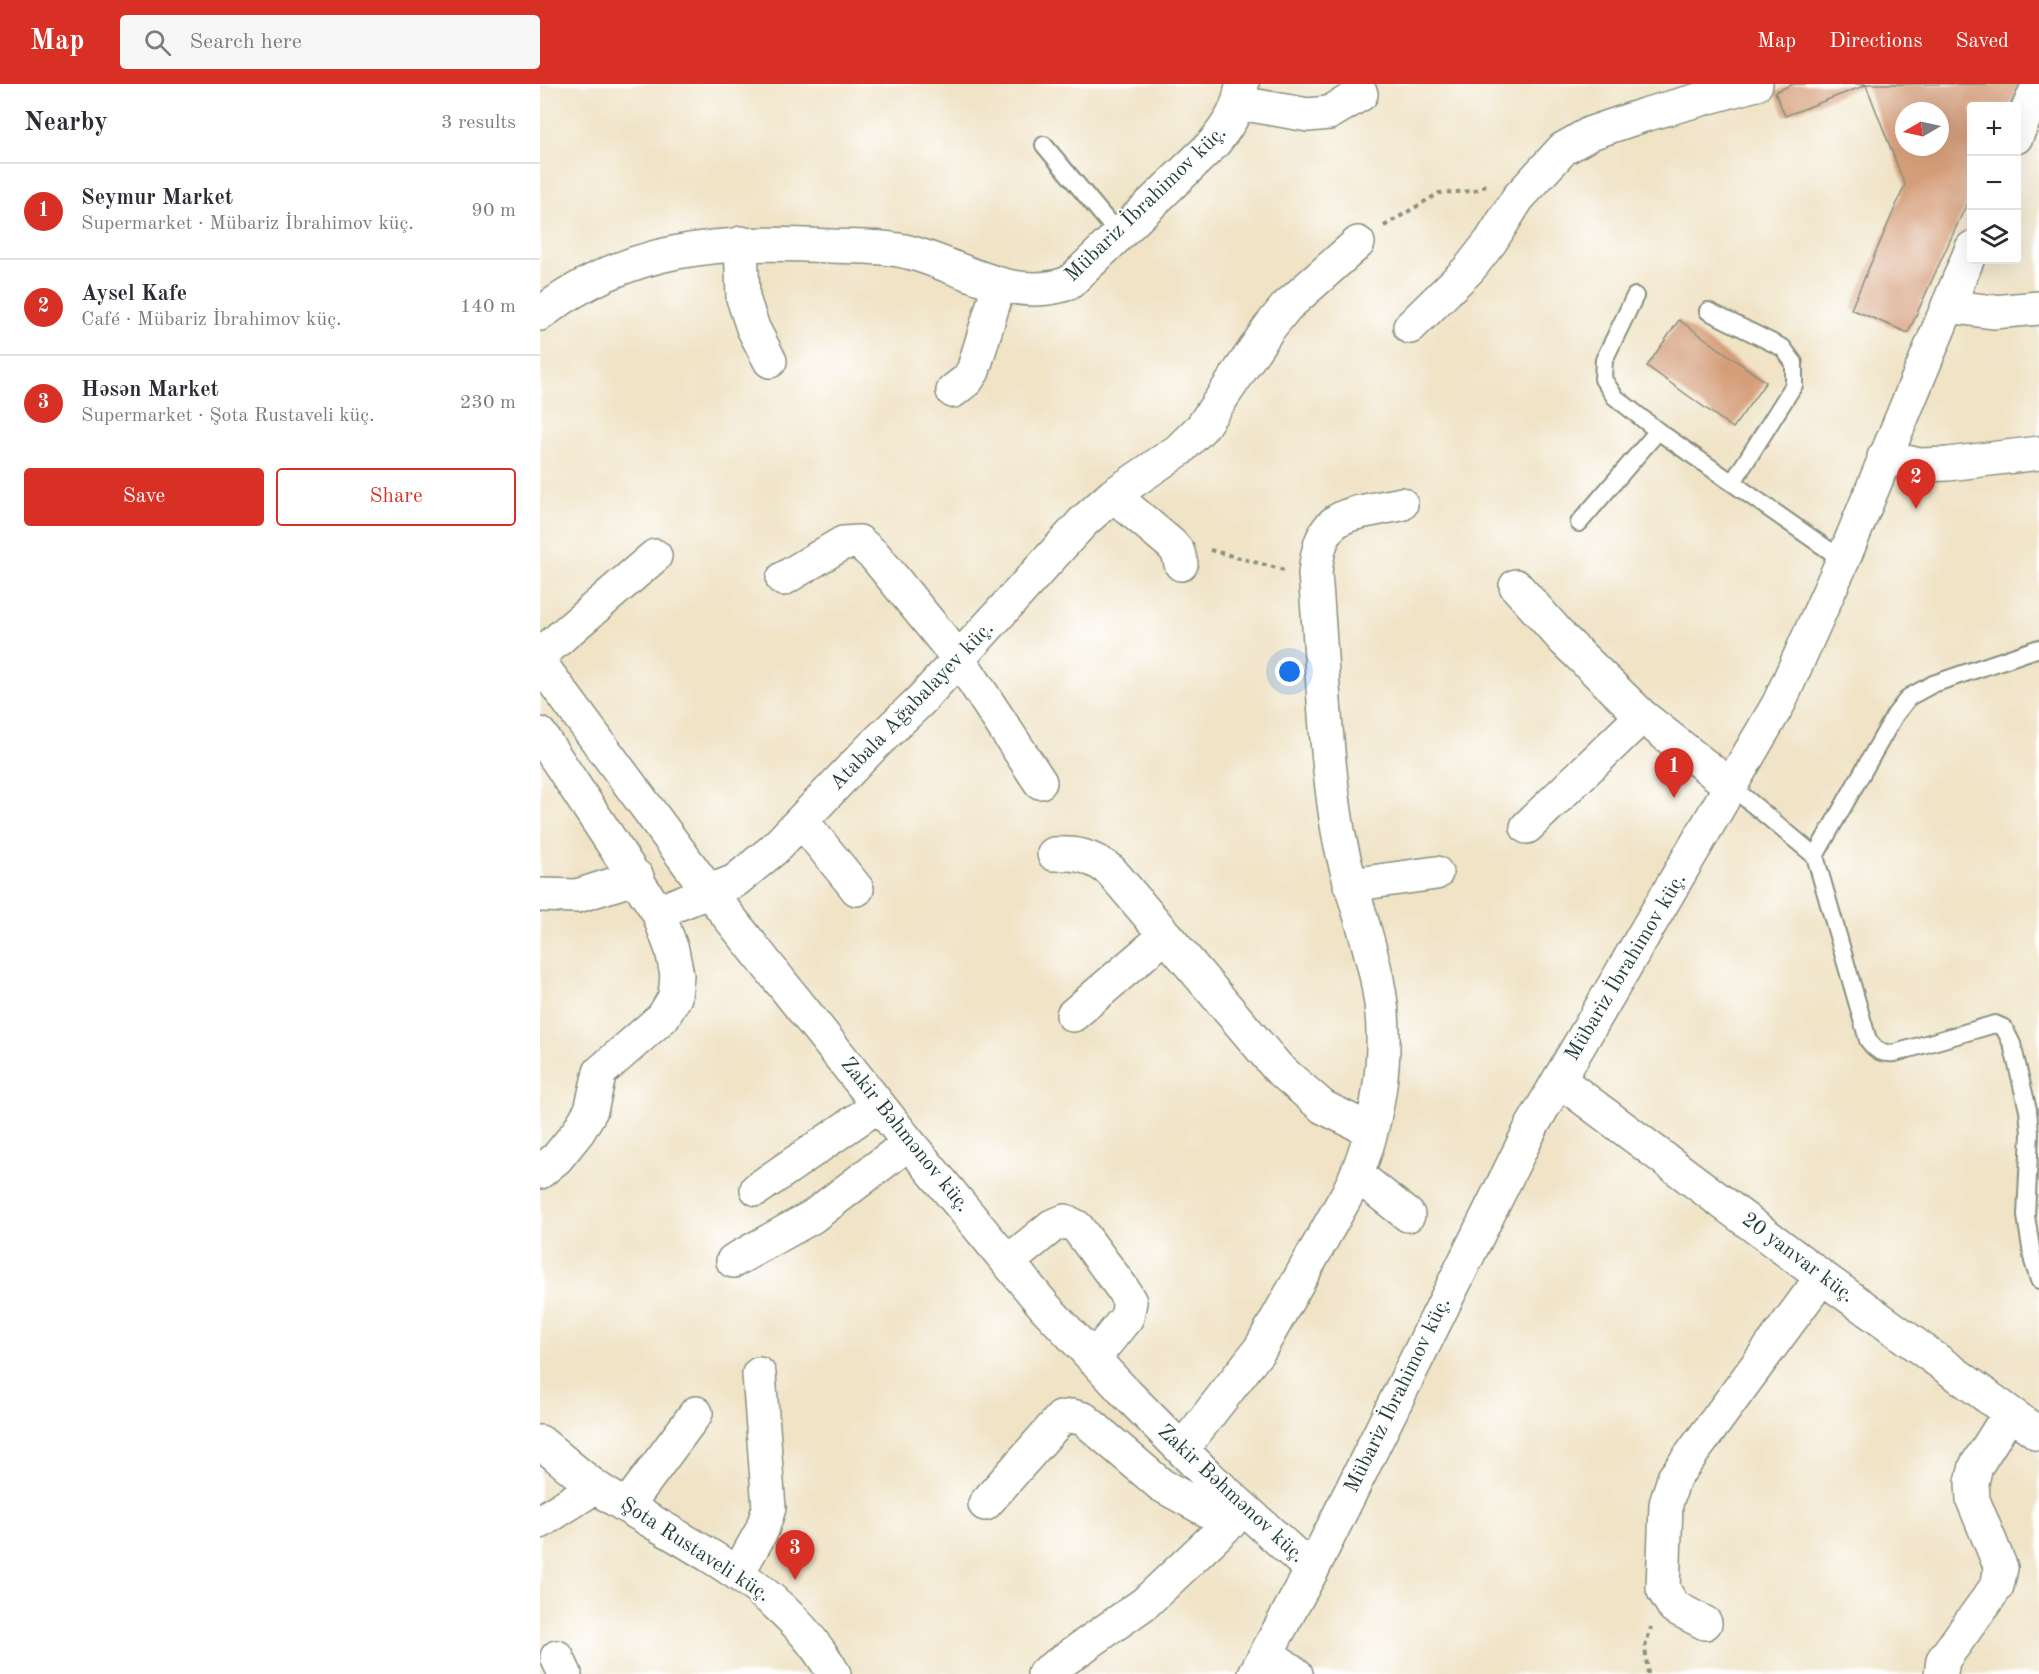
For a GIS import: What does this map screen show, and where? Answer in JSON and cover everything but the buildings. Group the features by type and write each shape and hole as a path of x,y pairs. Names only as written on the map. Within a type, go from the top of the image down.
{"street":[{"path":"1410,327 1468,269 1491,241 1518,198 1563,149 1662,95 1756,84"},
{"path":"1241,93 1308,115 1329,112 1361,94"},
{"name":"Mübariz İbrahimov küç.","path":"540,314 562,297 621,270 666,253 741,243 882,249 910,253 999,285 1026,291 1052,289 1069,283 1214,143 1233,119 1241,93"},
{"path":"741,243 743,298 753,328 770,361"},
{"name":"Atabala Ağabalayev küç.","path":"658,912 735,881 750,870 802,821 959,660 1083,522 1113,495 1179,450 1202,427 1269,328 1286,307 1358,243"},
{"name":"Mübariz İbrahimov küç.","path":"1261,1663 1312,1570 1506,1175 1779,703 1843,560 1967,258"},
{"path":"953,391 967,380 973,370 999,285"},
{"path":"1948,306 1993,312 2039,308"},
{"path":"1884,457 1920,465 2039,453"},
{"path":"1113,495 1179,558"},
{"path":"1182,1449 1260,1349 1357,1175 1370,1130 1385,1047 1384,1023 1378,984 1350,885 1336,818 1315,574 1317,554 1324,531 1338,518 1401,504"},
{"path":"783,579 843,543 859,542 875,556 959,660 1040,782"},
{"path":"540,655 655,556"},
{"path":"1516,586 1565,640 1642,716 1732,787"},
{"name":"Zakir Bəhmənov küç.","path":"540,663 710,893 909,1143 1008,1262 1093,1359 1182,1449 1237,1517 1312,1570"},
{"path":"1527,827 1642,716"},
{"path":"540,734 637,877 658,912 674,958 677,975 675,997 663,1017 600,1072 591,1110 578,1132 557,1158 540,1172"},
{"path":"802,821 857,889"},
{"path":"1054,854 1078,853 1094,858 1112,871 1263,1051 1301,1091 1323,1107 1370,1130"},
{"path":"1350,885 1436,873"},
{"path":"540,895 577,896 637,877"},
{"path":"1072,1015 1165,936"},
{"name":"20 yanvar küç.","path":"1559,1080 1822,1277 2039,1434"},
{"path":"757,1189 879,1105"},
{"path":"733,1261 812,1217 909,1143"},
{"path":"1357,1175 1408,1215"},
{"path":"1008,1262 1052,1226 1065,1221 1077,1227 1130,1302 1127,1317 1093,1359"},
{"path":"1705,1623 1674,1607 1663,1588 1666,1504 1674,1478 1822,1277"},
{"path":"738,1573 762,1530 769,1508 769,1478 759,1374"},
{"path":"627,1506 696,1413"},
{"path":"1941,1674 1943,1660 1997,1586 2001,1568 1974,1500 1972,1482 1976,1466 2010,1414"},
{"path":"985,1504 1061,1418 1072,1416 1084,1419 1161,1485 1237,1517 1145,1603 1044,1674"},
{"name":"Şota Rustaveli küç.","path":"540,1442 595,1486 738,1573 795,1619 818,1645 834,1674"},
{"path":"540,1522 595,1486"},
{"path":"1261,1663 1296,1674"}],"lane":[{"path":"1044,145 1119,235"},
{"path":"1635,296 1604,360 1603,379 1615,397 1658,431 1843,560"},
{"path":"1708,311 1783,348 1794,363 1794,385 1733,482"},
{"path":"1579,523 1658,431"},
{"path":"1815,856 1895,715 1909,697 1933,684 2039,648"},
{"path":"1732,787 1815,856 1868,1040 1874,1048 1882,1054 1895,1053 1995,1024 2004,1028 2012,1044 2028,1110 2030,1133 2026,1216 2032,1261 2039,1280"}],"path":[{"path":"1358,243 1438,193 1474,191 1491,182"},
{"path":"1179,558 1198,546 1292,572 1315,574"},
{"path":"1648,1674 1645,1647 1648,1633 1667,1597"}],"place":[{"name":"Aysel Kafe","path":"1916,509"},
{"name":"Seymur Market","path":"1674,798"},
{"name":"Həsən Market","path":"795,1580"}]}
